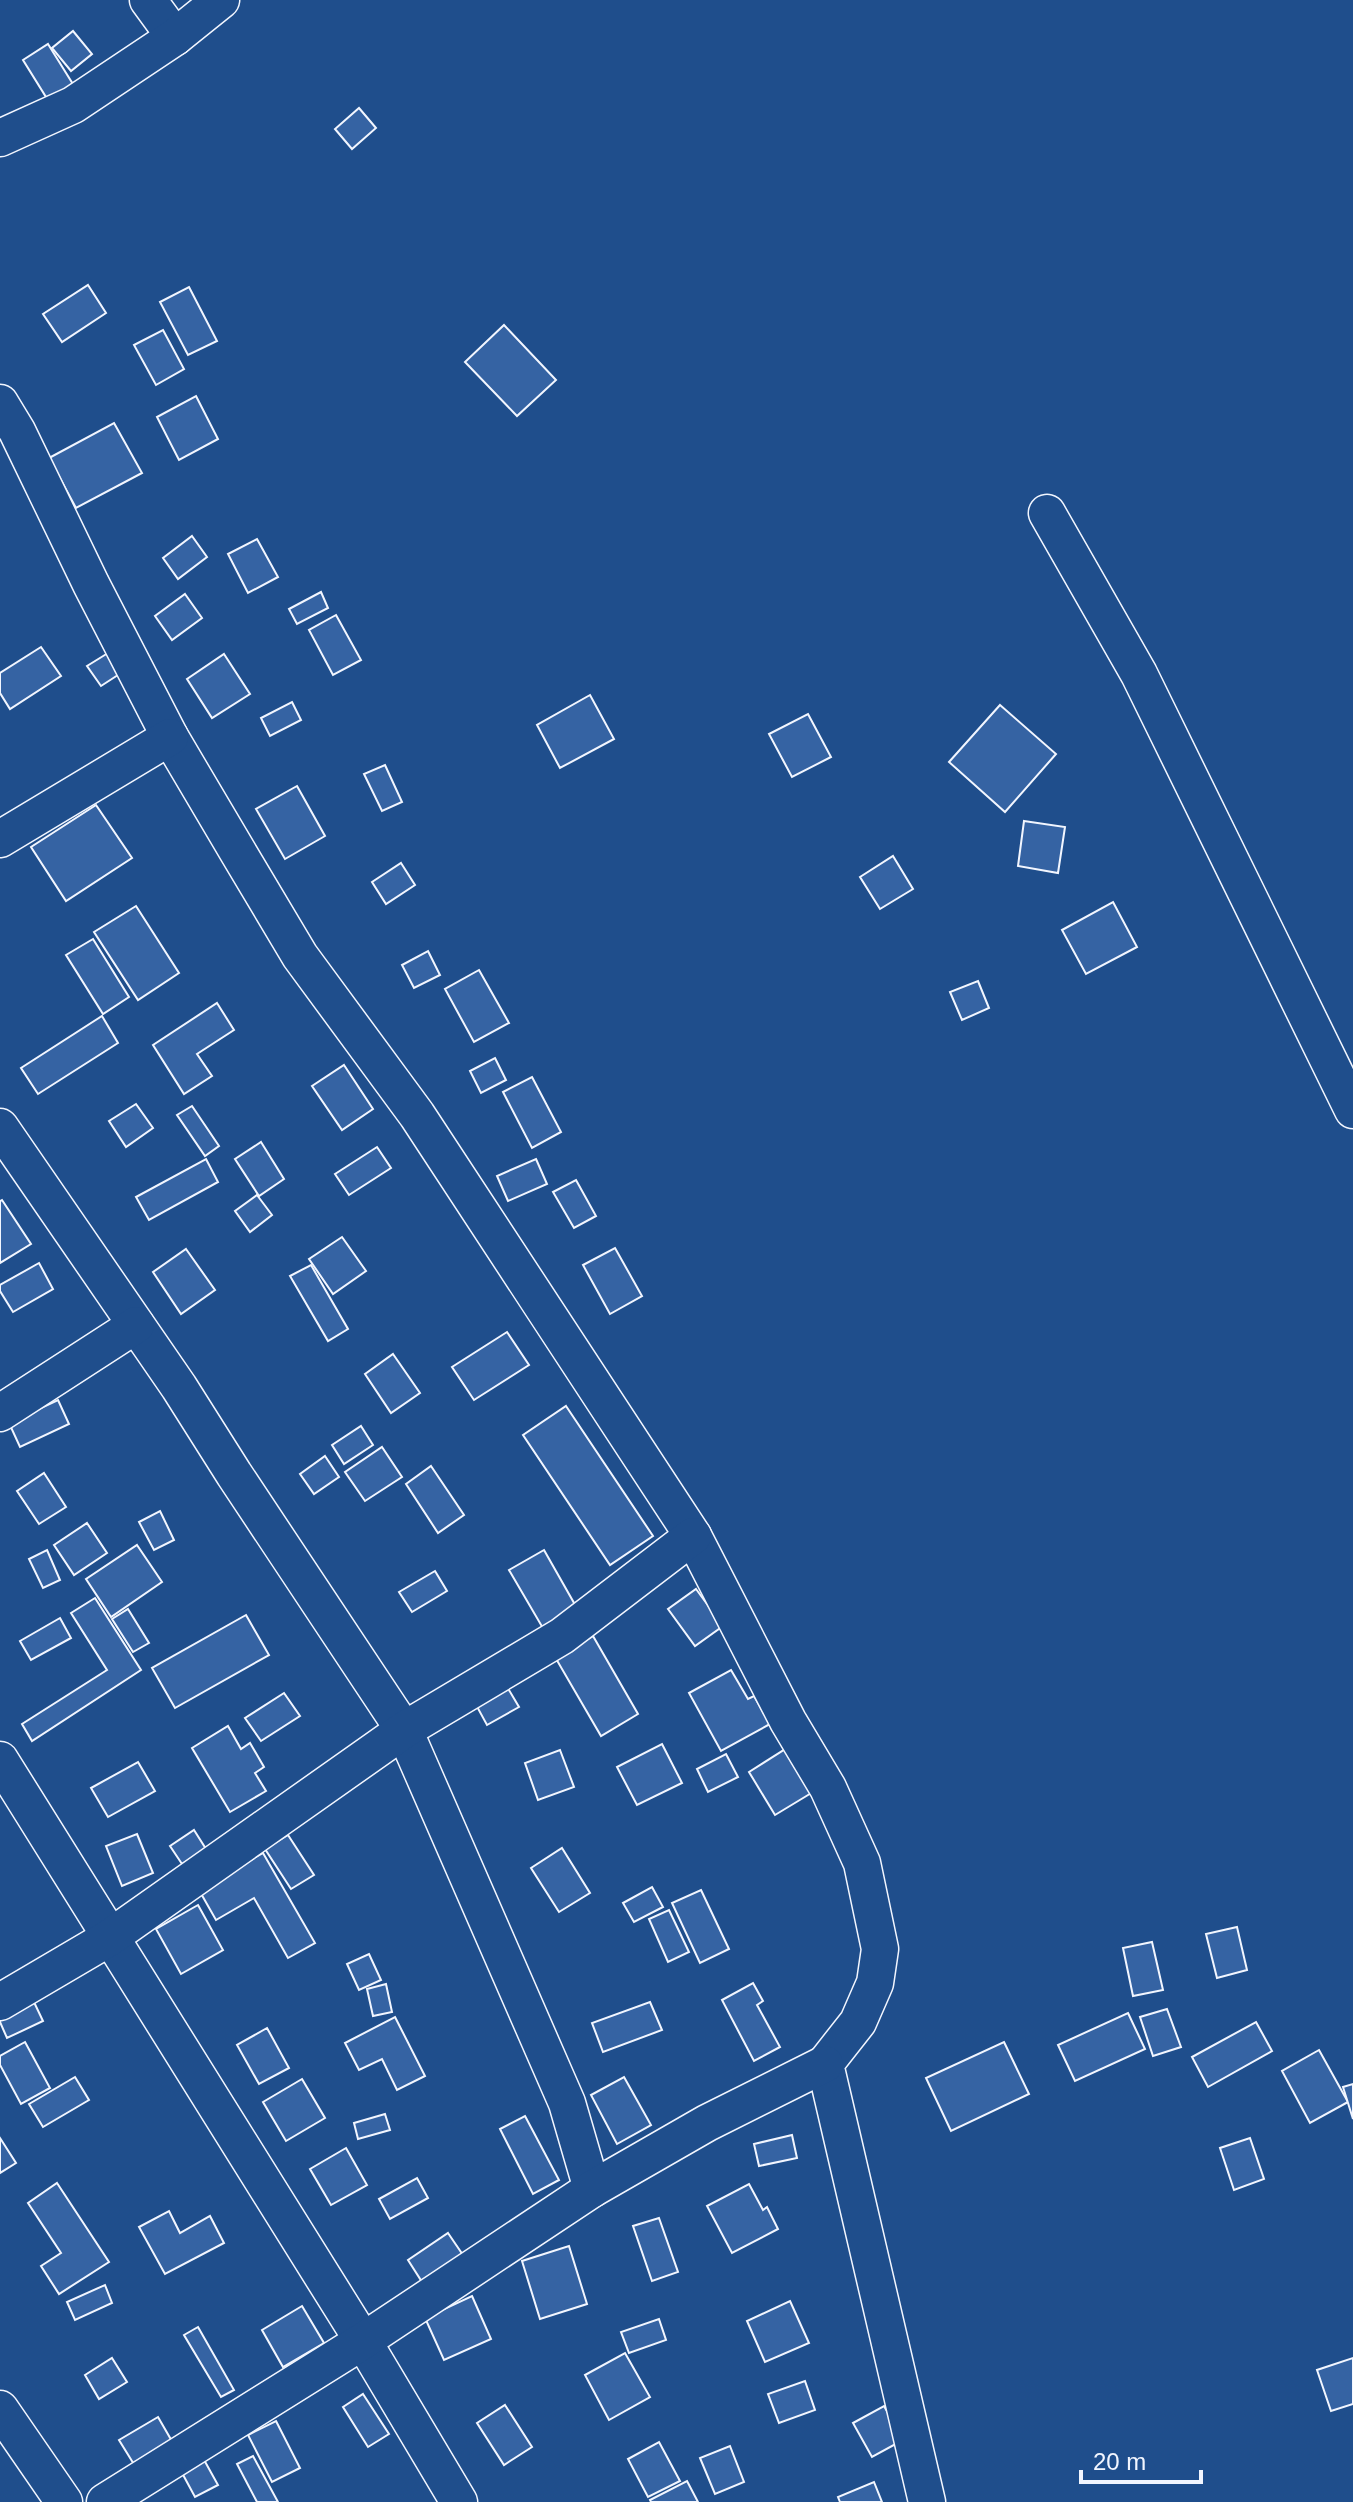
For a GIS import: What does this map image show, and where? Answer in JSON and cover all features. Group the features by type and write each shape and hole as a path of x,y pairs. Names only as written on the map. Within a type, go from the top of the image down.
{"street":[{"path":"148,0 175,37"},
{"path":"0,138 73,105 175,37 221,0"},
{"path":"0,403 17,431 170,737 300,956 417,1115 693,1536 788,1721 828,1788 862,1863 880,1949 875,1983 858,2022 825,2064 707,2123 592,2189 363,2341 105,2502"},
{"path":"1047,513 1139,674 1353,1110"},
{"path":"0,839 170,737"},
{"path":"0,1127 179,1387 404,1730 556,2076 592,2189"},
{"path":"0,1413 136,1325"},
{"path":"0,2002 109,1938 404,1730 562,1636 693,1536"},
{"path":"0,1760 363,2341 459,2502"},
{"path":"825,2064 927,2502"},
{"path":"0,2409 64,2502"}],"building":[{"path":"73,31 92,54 71,71 52,48"},
{"path":"48,44 76,89 51,105 23,60"},
{"path":"359,108 376,128 352,149 335,129"},
{"path":"88,285 106,313 62,342 43,314"},
{"path":"189,287 217,341 188,355 160,302"},
{"path":"504,325 556,380 517,416 465,362"},
{"path":"163,330 184,369 156,385 134,345"},
{"path":"196,396 218,439 179,460 157,417"},
{"path":"114,423 142,473 76,508 49,458"},
{"path":"192,536 207,557 178,579 163,558"},
{"path":"257,539 278,577 248,593 228,554"},
{"path":"321,592 328,608 297,624 289,609"},
{"path":"185,594 202,618 172,640 155,616"},
{"path":"336,615 361,660 333,675 309,630"},
{"path":"41,647 61,676 10,709 0,693 0,673"},
{"path":"108,653 121,673 101,686 87,666"},
{"path":"224,654 250,694 212,718 187,679"},
{"path":"590,695 614,739 560,768 537,725"},
{"path":"292,702 301,720 270,736 261,718"},
{"path":"1000,705 1056,754 1005,812 949,762"},
{"path":"808,714 831,757 792,777 769,734"},
{"path":"385,765 402,802 382,811 364,774"},
{"path":"297,786 325,836 285,859 256,809"},
{"path":"96,805 132,858 66,901 31,847"},
{"path":"1024,821 1065,827 1058,873 1018,866"},
{"path":"893,856 913,889 880,909 860,877"},
{"path":"401,863 415,885 386,904 372,882"},
{"path":"1113,902 1137,947 1086,974 1062,930"},
{"path":"136,906 179,973 138,1000 94,932"},
{"path":"93,939 129,997 103,1014 66,955"},
{"path":"428,951 440,975 414,988 402,965"},
{"path":"479,970 509,1023 474,1042 445,989"},
{"path":"978,981 989,1008 962,1020 950,992"},
{"path":"217,1003 234,1030 197,1054 212,1076 184,1094 153,1045"},
{"path":"102,1016 118,1043 38,1094 21,1068"},
{"path":"495,1058 506,1080 481,1093 470,1071"},
{"path":"344,1065 373,1109 342,1130 312,1086"},
{"path":"532,1077 561,1132 532,1148 503,1092"},
{"path":"136,1104 153,1128 126,1147 109,1121"},
{"path":"192,1106 219,1146 205,1156 177,1115"},
{"path":"261,1142 284,1179 259,1196 235,1159"},
{"path":"377,1147 391,1168 349,1195 335,1174"},
{"path":"206,1159 218,1182 149,1220 136,1197"},
{"path":"536,1159 547,1184 508,1201 497,1176"},
{"path":"576,1180 596,1216 574,1228 553,1192"},
{"path":"257,1195 272,1215 250,1232 235,1211"},
{"path":"0,1201 31,1244 0,1263"},
{"path":"342,1237 366,1271 333,1294 309,1259"},
{"path":"615,1248 642,1296 610,1314 583,1265"},
{"path":"186,1249 215,1290 181,1314 153,1272"},
{"path":"39,1263 53,1289 13,1312 0,1291 0,1285"},
{"path":"311,1265 348,1329 328,1341 290,1276"},
{"path":"507,1332 529,1365 474,1400 452,1367"},
{"path":"393,1354 420,1393 391,1413 365,1374"},
{"path":"58,1400 69,1424 20,1447 9,1423"},
{"path":"566,1406 653,1536 610,1565 523,1435"},
{"path":"361,1426 373,1445 344,1464 332,1445"},
{"path":"382,1447 402,1477 365,1501 345,1472"},
{"path":"325,1456 339,1477 314,1494 300,1474"},
{"path":"431,1466 464,1515 438,1533 406,1484"},
{"path":"44,1473 66,1507 39,1524 17,1491"},
{"path":"160,1511 174,1540 154,1550 139,1522"},
{"path":"87,1523 107,1553 74,1575 54,1545"},
{"path":"137,1545 162,1582 111,1617 86,1579"},
{"path":"47,1550 60,1580 43,1588 29,1559"},
{"path":"544,1550 578,1610 544,1630 509,1570"},
{"path":"435,1571 447,1591 412,1612 399,1592"},
{"path":"696,1589 723,1626 695,1646 668,1609"},
{"path":"95,1598 141,1670 32,1741 22,1724 107,1670 71,1613"},
{"path":"128,1609 149,1643 133,1652 112,1619"},
{"path":"246,1615 269,1655 175,1708 152,1668"},
{"path":"60,1618 71,1638 31,1660 20,1641"},
{"path":"593,1636 638,1714 601,1736 555,1657"},
{"path":"731,1670 748,1699 754,1696 770,1724 721,1751 689,1693"},
{"path":"506,1685 519,1707 487,1725 475,1703"},
{"path":"284,1693 300,1716 261,1741 245,1718"},
{"path":"228,1726 241,1749 250,1743 264,1767 255,1773 266,1791 230,1812 192,1748"},
{"path":"662,1744 682,1783 637,1805 617,1767"},
{"path":"787,1748 813,1792 775,1815 749,1772"},
{"path":"560,1750 574,1787 538,1800 525,1763"},
{"path":"726,1754 738,1777 708,1792 697,1769"},
{"path":"138,1762 155,1791 108,1817 91,1788"},
{"path":"194,1830 206,1849 182,1864 170,1846"},
{"path":"137,1834 153,1873 122,1886 106,1846"},
{"path":"288,1835 314,1875 291,1889 265,1849"},
{"path":"562,1848 590,1893 559,1912 531,1868"},
{"path":"263,1853 315,1943 288,1958 254,1898 216,1920 199,1890"},
{"path":"652,1887 663,1907 634,1922 623,1903"},
{"path":"701,1890 729,1949 700,1963 672,1903"},
{"path":"198,1905 223,1950 181,1974 156,1929"},
{"path":"669,1910 689,1952 668,1962 649,1919"},
{"path":"1237,1927 1247,1970 1217,1978 1206,1934"},
{"path":"1152,1942 1163,1990 1133,1996 1123,1948"},
{"path":"369,1954 381,1980 359,1990 347,1964"},
{"path":"753,1983 763,2001 757,2005 780,2047 754,2061 722,2000"},
{"path":"386,1984 392,2012 373,2016 367,1989"},
{"path":"33,2000 43,2021 7,2038 0,2016"},
{"path":"650,2002 662,2030 603,2052 592,2023"},
{"path":"1167,2009 1181,2047 1153,2056 1140,2017"},
{"path":"1128,2013 1145,2049 1075,2081 1058,2045"},
{"path":"395,2017 425,2076 397,2090 382,2059 359,2070 345,2043"},
{"path":"1256,2022 1272,2051 1208,2087 1192,2057"},
{"path":"267,2028 289,2068 259,2084 237,2045"},
{"path":"25,2042 50,2088 21,2104 0,2065 0,2056"},
{"path":"1004,2042 1029,2094 951,2131 926,2078"},
{"path":"1319,2050 1348,2102 1310,2123 1282,2071"},
{"path":"75,2077 89,2100 43,2127 29,2104"},
{"path":"624,2077 651,2125 617,2144 591,2095"},
{"path":"302,2079 325,2118 286,2141 263,2102"},
{"path":"1353,2084 1353,2119 1343,2087"},
{"path":"385,2114 390,2130 358,2139 354,2123"},
{"path":"525,2116 559,2180 533,2194 500,2129"},
{"path":"792,2135 797,2158 759,2166 754,2144"},
{"path":"0,2138 16,2163 0,2173"},
{"path":"1250,2138 1264,2179 1234,2190 1220,2148"},
{"path":"346,2148 367,2185 331,2205 310,2169"},
{"path":"417,2178 428,2198 390,2219 379,2199"},
{"path":"57,2183 109,2262 59,2294 41,2266 61,2253 28,2203"},
{"path":"749,2184 763,2210 767,2207 778,2229 732,2253 707,2206"},
{"path":"169,2211 180,2233 210,2216 224,2243 165,2274 139,2227"},
{"path":"659,2218 678,2272 652,2281 633,2226"},
{"path":"448,2233 465,2258 424,2285 408,2260"},
{"path":"569,2246 587,2304 540,2319 522,2261"},
{"path":"105,2285 112,2303 75,2320 67,2302"},
{"path":"472,2296 491,2339 444,2360 425,2318"},
{"path":"790,2301 809,2343 765,2362 747,2321"},
{"path":"302,2306 324,2343 283,2367 262,2330"},
{"path":"659,2319 666,2340 629,2353 621,2332"},
{"path":"198,2327 234,2390 221,2397 184,2335"},
{"path":"625,2353 650,2397 609,2420 585,2375"},
{"path":"112,2358 127,2382 99,2399 85,2375"},
{"path":"1353,2358 1353,2404 1331,2411 1317,2370"},
{"path":"805,2381 815,2410 779,2423 768,2394"},
{"path":"363,2394 389,2434 368,2447 343,2407"},
{"path":"505,2405 532,2447 504,2465 477,2423"},
{"path":"884,2406 903,2440 872,2457 853,2423"},
{"path":"158,2417 173,2443 135,2466 119,2440"},
{"path":"276,2421 300,2468 272,2482 248,2435"},
{"path":"659,2442 680,2481 648,2497 628,2459"},
{"path":"730,2446 744,2482 715,2494 700,2458"},
{"path":"253,2456 278,2502 257,2502 237,2464"},
{"path":"203,2458 218,2485 195,2497 181,2471"},
{"path":"687,2481 698,2502 651,2502 650,2500"},
{"path":"874,2482 882,2502 840,2502 838,2497"}]}
